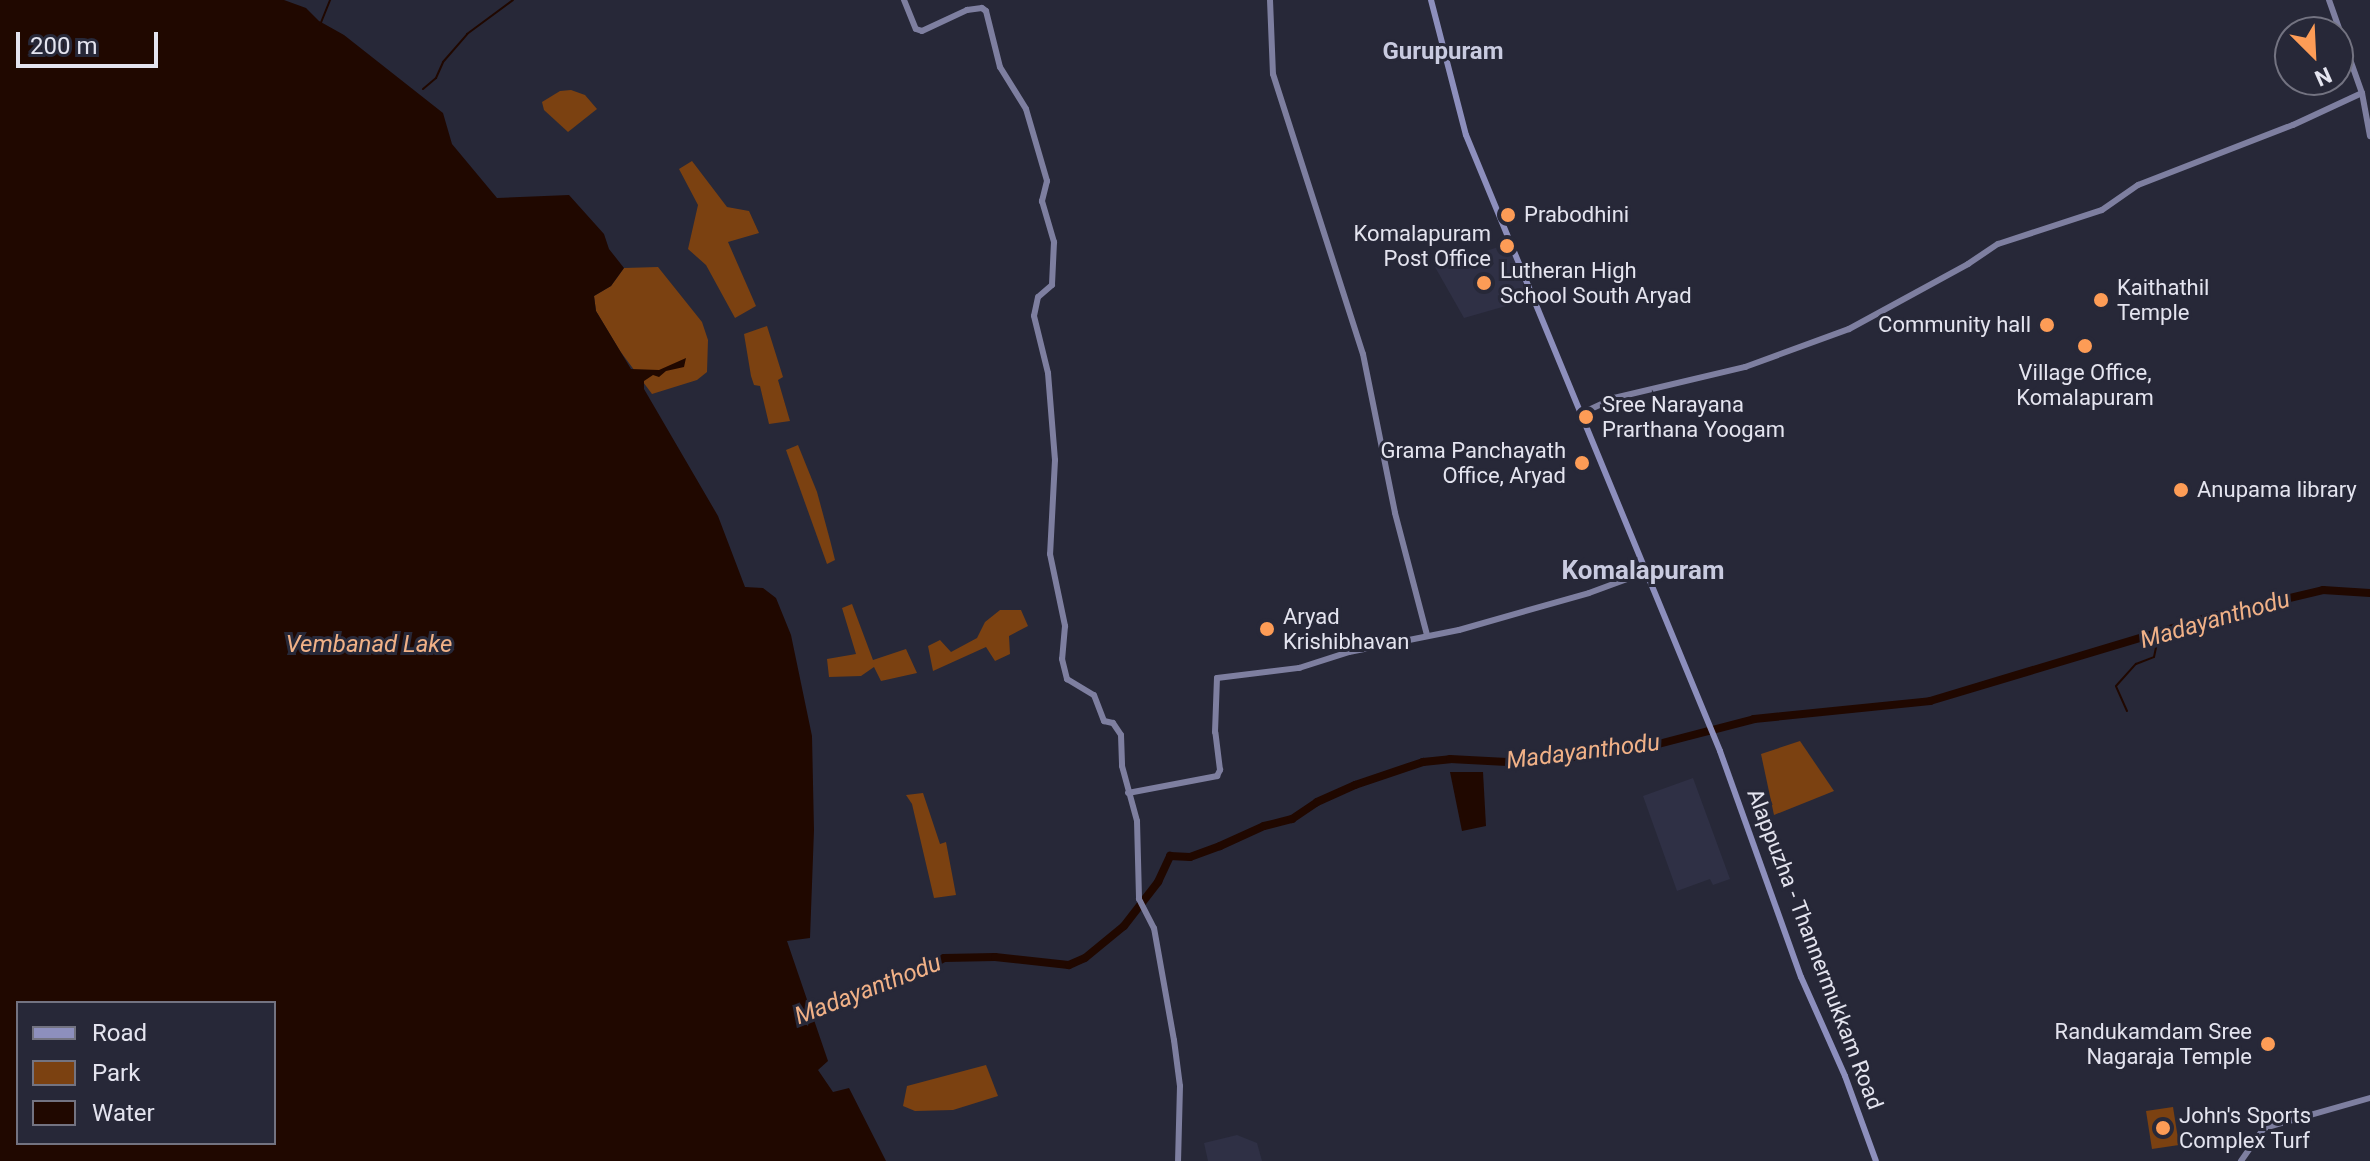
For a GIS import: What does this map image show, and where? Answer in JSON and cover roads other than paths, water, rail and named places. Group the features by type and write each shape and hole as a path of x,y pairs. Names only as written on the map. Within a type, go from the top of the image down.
{"main road":[{"path":"904,0 916,29 922,31 967,10 982,8 986,11 1000,67 1026,109 1047,181 1042,201 1054,242 1052,285 1038,297 1034,316 1048,373 1055,460 1050,554 1065,626 1062,659 1067,679 1094,695 1104,721 1113,723 1121,735 1128,793 1137,821 1139,899 1141,909 1154,928 1165,979 1180,1086 1178,1161"},
{"path":"1270,0 1273,74 1363,354 1395,513 1427,635"},
{"path":"1128,793 1217,776 1220,770 1215,732 1217,678 1299,668 1507,618 1646,572 1466,135 1431,0"},
{"path":"2329,0 2362,93 2370,136"},
{"path":"1580,414 1614,398 1745,367 1849,329 1968,264 1998,244 2102,210 2138,185 2293,125 2362,93"},
{"name":"Alappuzha - Thannermukkam Road","path":"1646,572 1720,751 1801,977 1845,1076 1876,1161"},
{"path":"2241,1161 2264,1128 2370,1098"}],"water":[{"name":"Vembanad Lake","path":"0,0 284,0 306,8 319,21 344,35 443,113 452,144 497,198 569,195 604,234 609,249 624,268 611,286 594,296 596,311 631,369 659,370 686,358 684,367 666,371 659,377 653,375 644,381 644,389 718,516 745,587 763,588 776,598 791,635 812,736 814,830 810,938 787,941 828,1061 818,1070 833,1092 849,1088 886,1161 0,1161"},
{"path":"1450,772 1483,772 1486,826 1462,831"}],"waterway":[{"path":"320,25 330,0"},
{"path":"423,89 436,78 443,62 467,34 513,0"},
{"name":"Madayanthodu","path":"800,1013 910,977 944,958 995,957 1069,965 1085,958 1124,926 1158,882 1170,856 1190,857 1220,846 1264,826 1292,819 1317,802 1355,785 1423,762 1450,759 1527,763 1643,748 1754,719 1930,701 2214,616 2323,590 2370,593"},
{"path":"2127,711 2116,686 2136,664 2154,657 2159,634"}],"place":[{"name":"Prabodhini","path":"1508,215"},
{"name":"Komalapuram Post Office","path":"1507,246"},
{"name":"Lutheran High School South Aryad","path":"1484,283"},
{"name":"Kaithathil Temple","path":"2101,300"},
{"name":"Community hall","path":"2047,325"},
{"name":"Village Office, Komalapuram","path":"2085,346"},
{"name":"Sree Narayana Prarthana Yoogam","path":"1586,417"},
{"name":"Grama Panchayath Office, Aryad","path":"1582,463"},
{"name":"Anupama library","path":"2181,490"},
{"name":"Aryad Krishibhavan","path":"1267,629"},
{"name":"Randukamdam Sree Nagaraja Temple","path":"2268,1044"},
{"name":"John's Sports Complex Turf","path":"2163,1128"}],"district":[{"name":"Gurupuram","path":"1443,52"},
{"name":"Komalapuram","path":"1643,571"}]}
